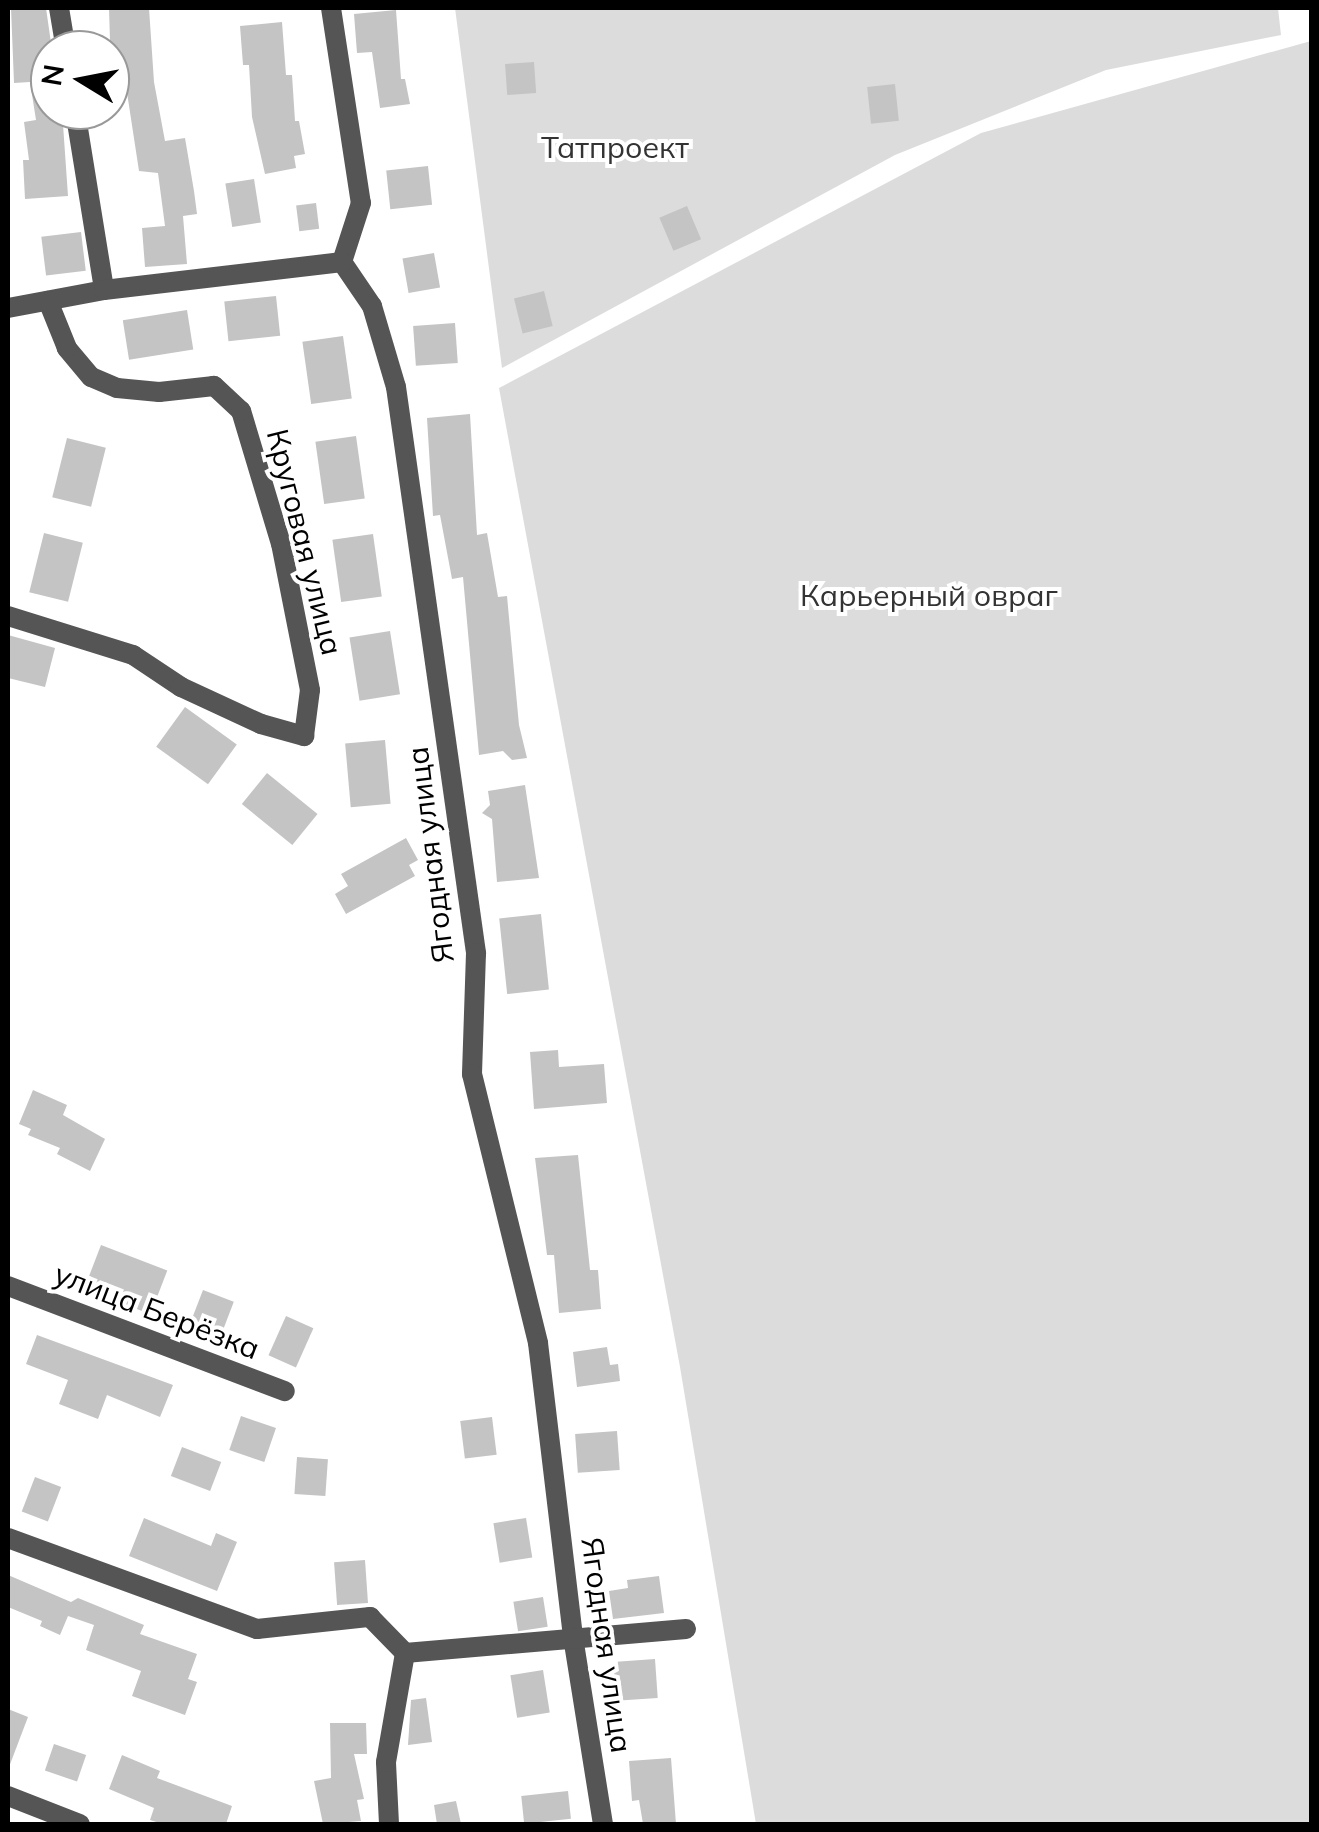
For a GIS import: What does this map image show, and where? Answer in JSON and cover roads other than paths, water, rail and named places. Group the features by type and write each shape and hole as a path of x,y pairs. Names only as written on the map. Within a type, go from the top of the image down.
{"street":[{"path":"8,308 104,290 342,262 361,203 331,8"},
{"path":"78,130 104,290"},
{"name":"Ягодная улица","path":"342,262 372,306 396,386 476,954 472,1074 538,1343 573,1637 603,1824"},
{"name":"Круговая улица","path":"8,616 134,655 181,687 261,724 304,736 310,690 280,544 241,411 214,386 159,392 117,388 91,376 67,348 48,301"},
{"name":"улица Берёзка","path":"8,1286 285,1391"},
{"path":"8,1538 257,1629 370,1617 405,1653"},
{"path":"405,1653 686,1629"},
{"path":"390,1824 386,1762 405,1653"},
{"path":"8,1796 80,1824"}],"park label":[{"name":"Татпроект","path":"615,147"},
{"name":"Карьерный овраг","path":"929,595"}]}
